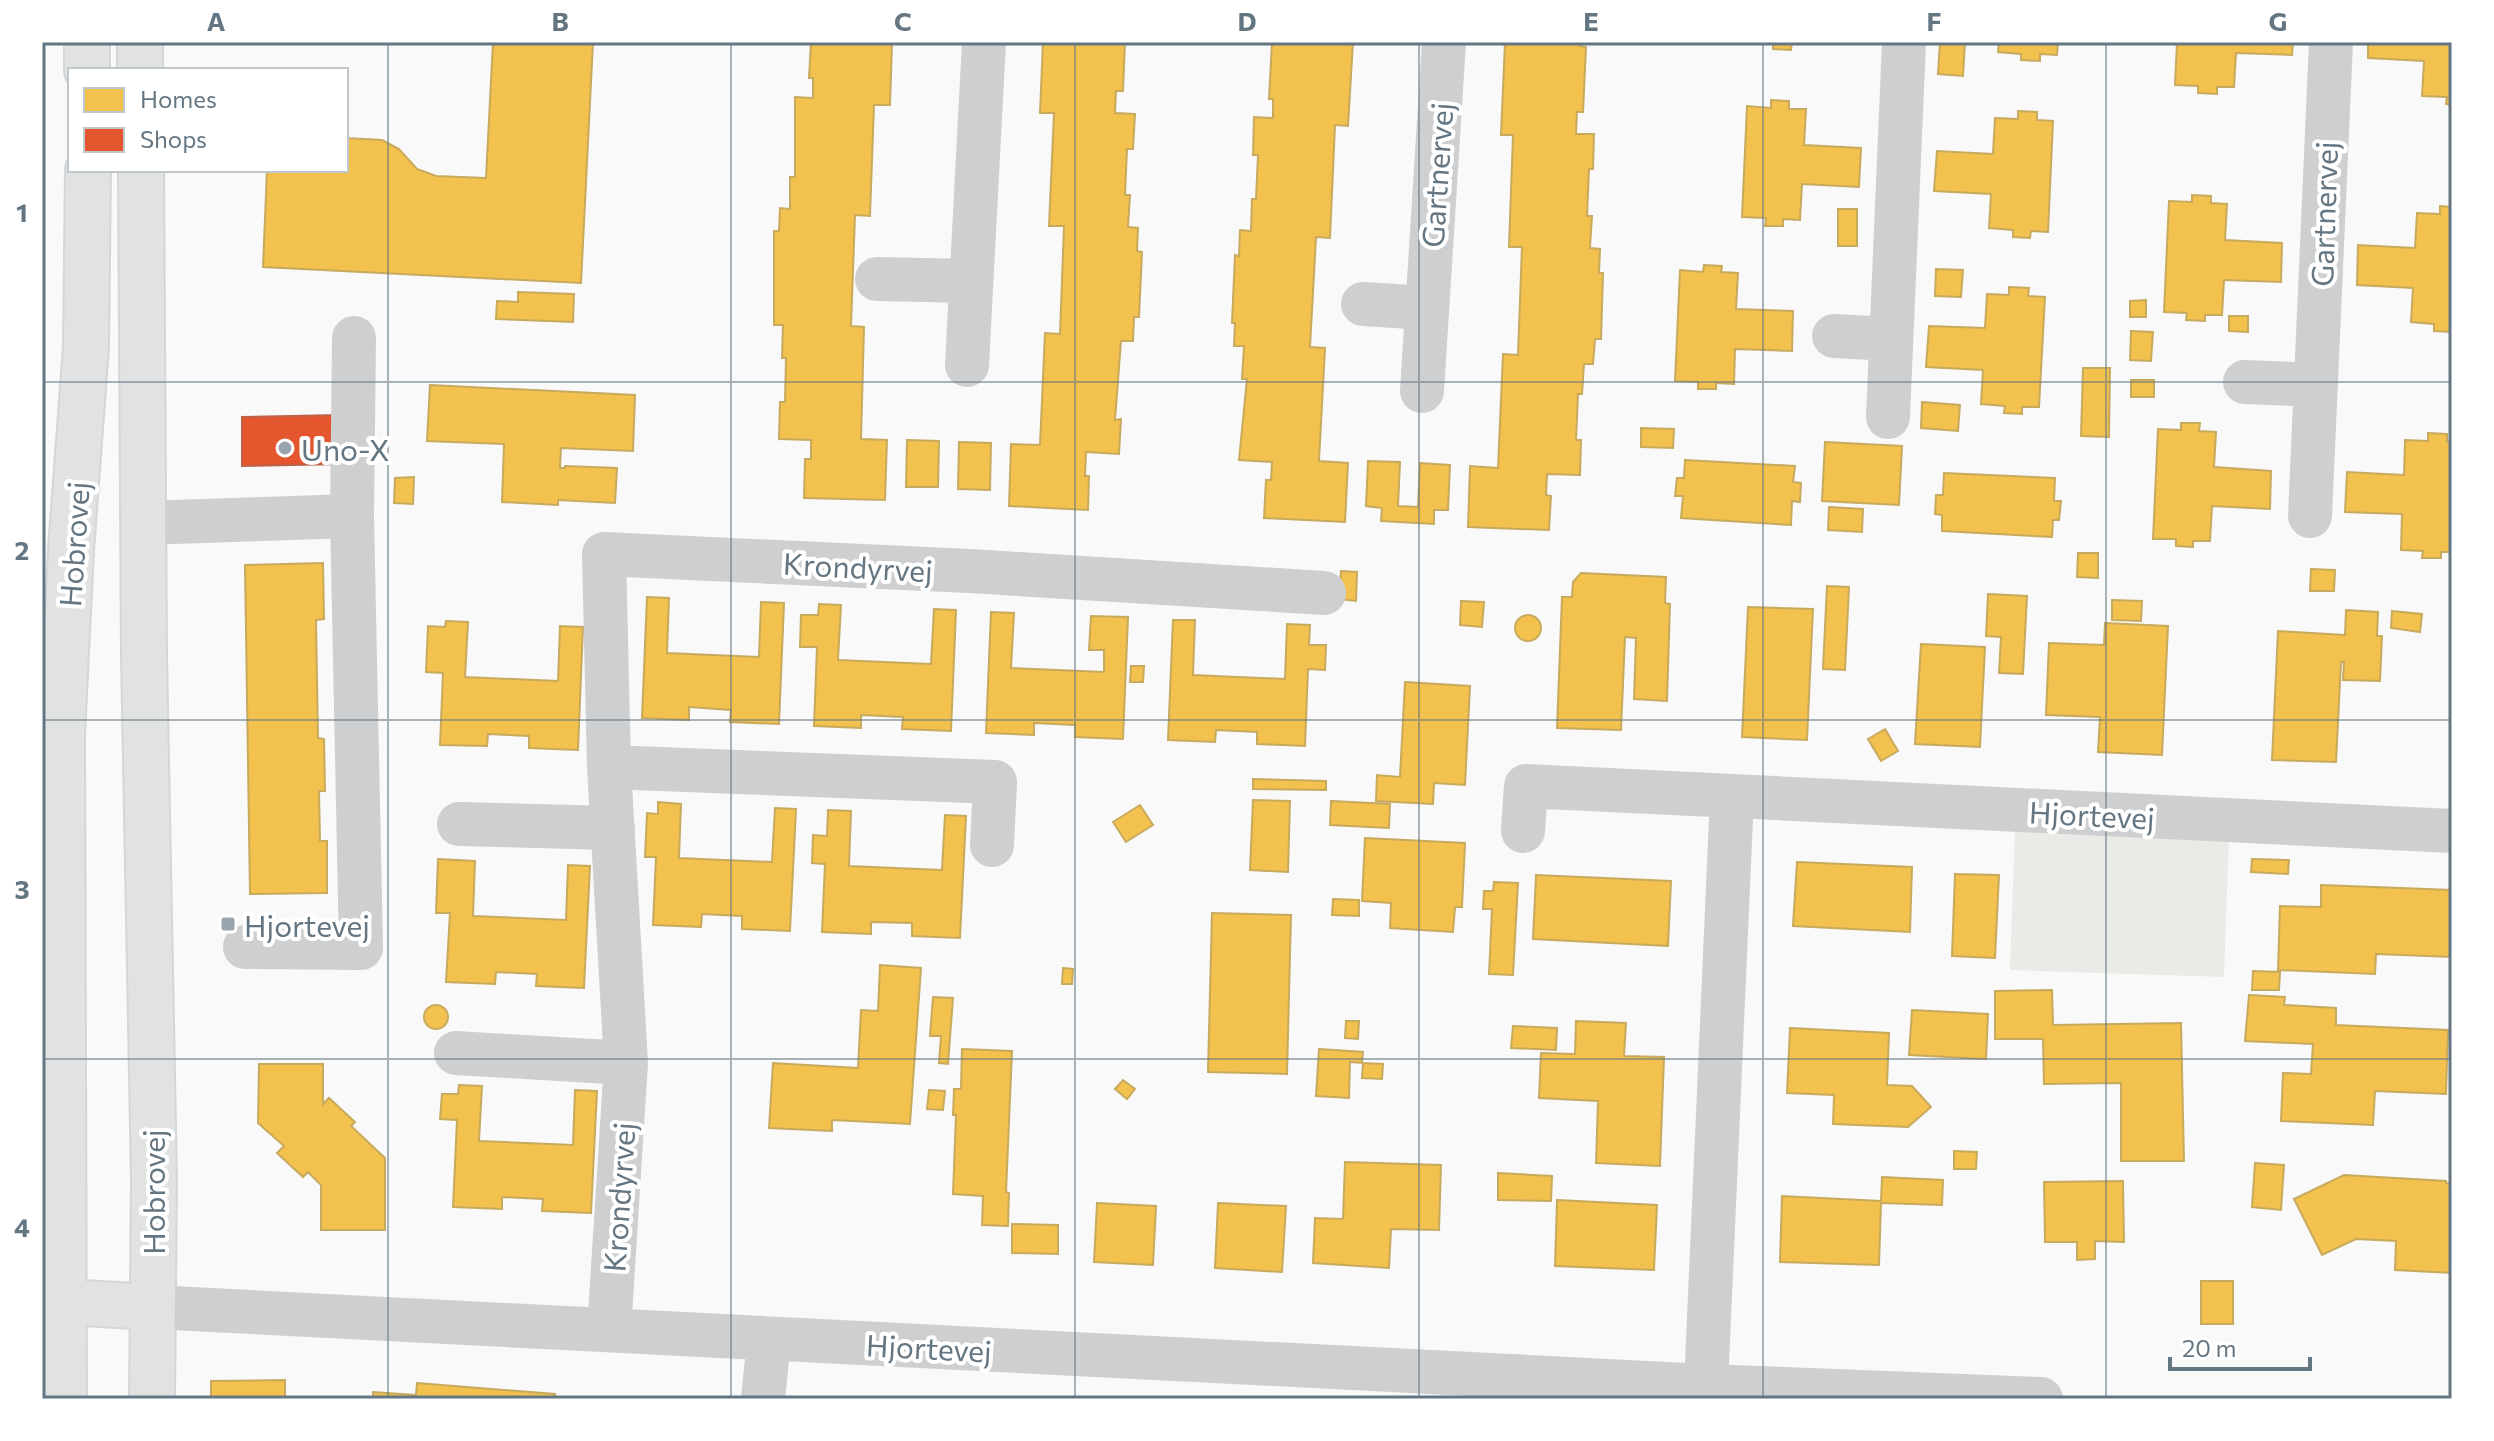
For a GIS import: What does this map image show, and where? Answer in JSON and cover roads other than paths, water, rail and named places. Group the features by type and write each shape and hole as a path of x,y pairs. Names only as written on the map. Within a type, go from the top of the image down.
{"main road":[{"path":"87,42 87,68"},
{"path":"140,42 140,68"},
{"name":"Hobrovej","path":"64,1399 50,1303 62,1121 62,734 71,550 86,347 88,172"},
{"name":"Hobrovej","path":"141,172 145,764 154,1179 152,1399"},
{"path":"50,1303 152,1307"}],"street":[{"path":"967,365 984,42"},
{"name":"Gartnervej","path":"1422,391 1444,42"},
{"path":"1888,417 1904,42"},
{"name":"Gartnervej","path":"2310,516 2331,42"},
{"path":"877,279 971,281"},
{"path":"1363,304 1427,308"},
{"path":"1834,336 1891,339"},
{"path":"245,947 361,948 352,516 354,338"},
{"path":"2245,382 2316,385"},
{"path":"144,523 352,516"},
{"name":"Krondyrvej","path":"609,1330 626,1063 609,767 604,554 969,571 1324,593"},
{"path":"609,767 995,782 992,845"},
{"name":"Hjortevej","path":"1523,831 1526,786 2452,831"},
{"path":"1706,1386 1732,796"},
{"path":"459,824 613,828"},
{"path":"456,1053 626,1063"},
{"name":"Hjortevej","path":"152,1307 769,1339 1345,1383 1706,1386 2041,1399"},
{"path":"763,1399 769,1339"}],"place":[{"name":"Uno-X","path":"285,448"},
{"name":"Hjortevej","path":"228,924"}]}
